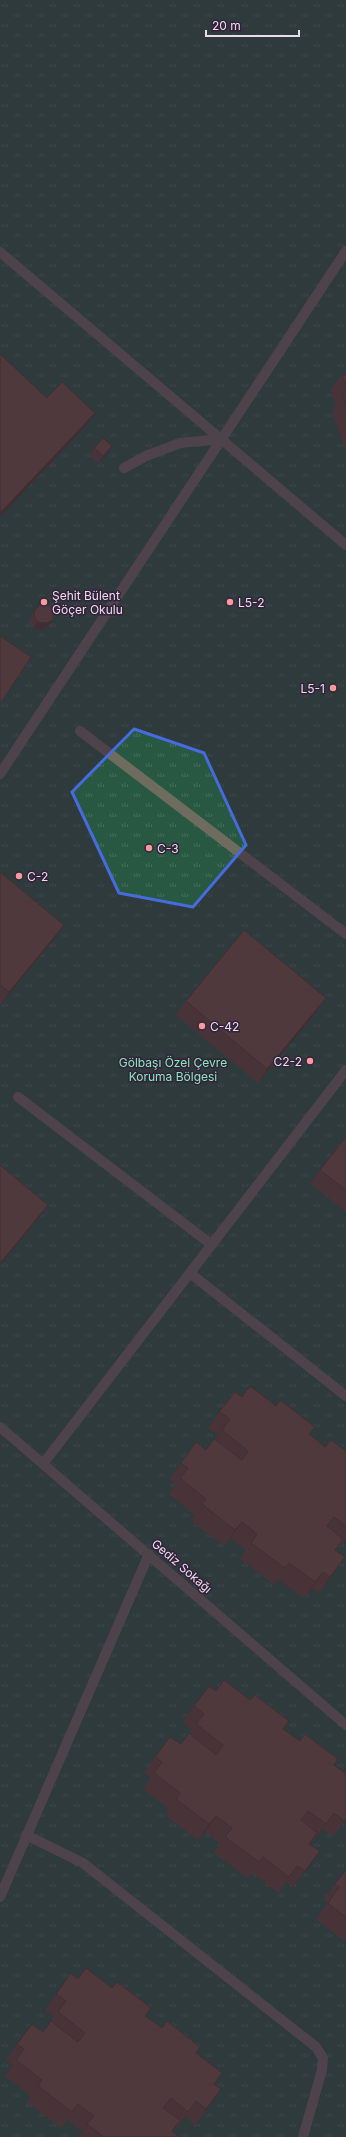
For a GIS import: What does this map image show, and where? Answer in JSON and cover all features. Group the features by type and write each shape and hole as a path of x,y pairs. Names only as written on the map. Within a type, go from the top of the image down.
{"street":[{"path":"0,774 346,251"},
{"path":"0,252 223,439 346,545"},
{"path":"124,468 146,456 180,443 223,439"},
{"path":"80,731 346,934"},
{"path":"43,1464 346,1070"},
{"path":"18,1097 212,1245"},
{"path":"190,1273 346,1396"},
{"name":"Gediz Sokağı","path":"0,1427 346,1725"},
{"path":"0,1897 149,1554"},
{"path":"26,1835 83,1863 316,2047 323,2058 322,2070 303,2137"}],"highlighted area":[{"path":"134,729 204,753 246,845 193,907 119,893 72,792"}],"green space":[{"name":"Gölbaşı Özel Çevre Koruma Bölgesi","path":"0,0 346,0 346,2137 0,2137"}],"building":[{"path":"0,354 47,398 62,382 95,413 0,513"},
{"path":"346,374 346,387 342,375"},
{"path":"346,395 346,404 343,396"},
{"path":"103,438 112,446 103,456 94,448"},
{"path":"46,604 54,610 53,620 47,623 38,622 34,616 35,610 40,605"},
{"path":"0,636 31,657 0,704"},
{"path":"0,872 64,925 9,992 0,985"},
{"path":"244,930 326,998 267,1069 186,1001"},
{"path":"346,1137 346,1190 320,1170"},
{"path":"0,1165 48,1205 1,1262 0,1262"},
{"path":"250,1386 276,1406 280,1400 315,1427 309,1434 325,1447 331,1440 346,1451 346,1526 334,1517 327,1526 343,1539 335,1550 345,1557 330,1577 323,1572 315,1582 289,1563 285,1568 251,1543 257,1534 242,1522 235,1530 202,1504 206,1499 180,1478 188,1468 181,1463 196,1442 206,1450 214,1439 242,1460 248,1451 222,1430 230,1419 219,1412 235,1392 242,1397"},
{"path":"224,1680 250,1700 255,1695 289,1721 283,1729 300,1741 305,1734 338,1759 334,1765 346,1774 346,1819 344,1821 334,1813 326,1824 308,1811 301,1820 317,1833 309,1844 320,1851 305,1871 297,1866 289,1877 263,1857 259,1862 225,1837 232,1828 216,1816 209,1824 176,1799 180,1793 154,1773 162,1762 155,1757 170,1737 181,1744 189,1733 216,1755 223,1745 196,1724 204,1714 194,1706 209,1686 216,1691"},
{"path":"346,1870 346,1917 328,1903 339,1887 335,1884"},
{"path":"86,1968 112,1988 117,1982 151,2008 145,2016 162,2028 167,2021 200,2047 196,2053 222,2073 214,2084 221,2089 206,2109 196,2101 188,2112 171,2098 163,2108 180,2120 172,2131 179,2137 104,2137 87,2124 94,2116 78,2104 72,2112 38,2086 42,2080 16,2060 24,2049 17,2044 32,2024 43,2032 51,2021 78,2042 85,2033 58,2012 66,2001 56,1994 71,1973 78,1979"}],"place":[{"name":"Şehit Bülent Göçer Okulu","path":"44,602"},
{"name":"L5-2","path":"230,602"},
{"name":"L5-1","path":"333,688"},
{"name":"C-3","path":"149,848"},
{"name":"C-2","path":"19,876"},
{"name":"C-42","path":"202,1026"},
{"name":"C2-2","path":"310,1061"}]}
